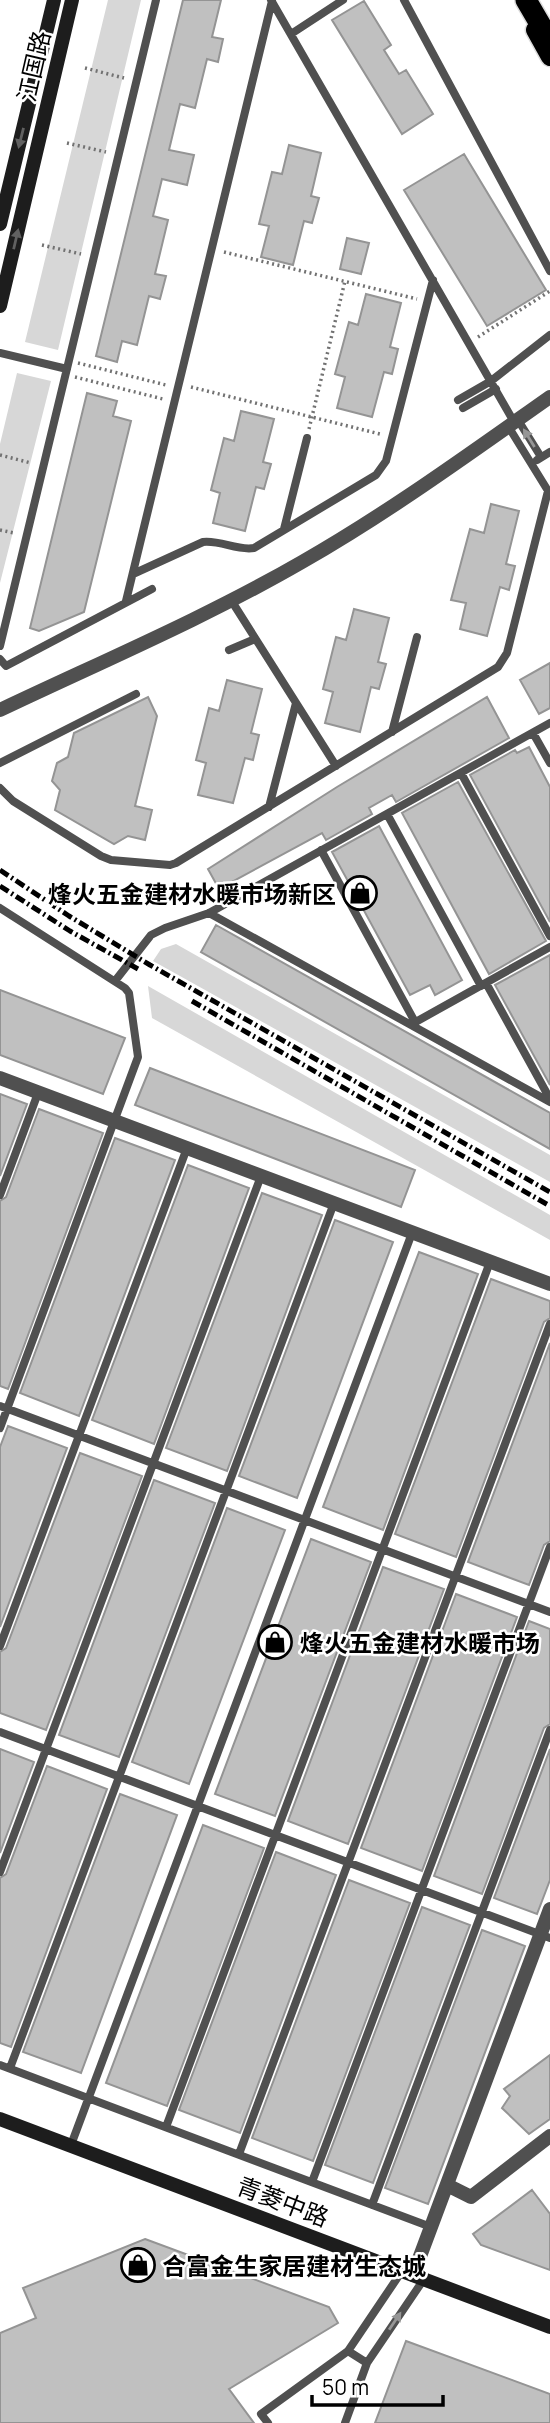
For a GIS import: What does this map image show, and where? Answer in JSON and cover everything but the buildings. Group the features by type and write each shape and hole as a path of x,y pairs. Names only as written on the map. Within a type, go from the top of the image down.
{"highway":[{"path":"526,0 550,41"}],"main road":[{"path":"517,0 550,57"}],"street":[{"name":"江国路","path":"0,225 54,0"},
{"name":"江国路","path":"0,306 72,0"},
{"path":"0,710 231,600 302,562 415,490 550,397"},
{"path":"0,1078 550,1284"},
{"path":"413,2275 545,1936 550,1909"},
{"name":"青菱中路","path":"0,2119 550,2327"},
{"path":"447,2185 471,2197 550,2136"}],"lane":[{"path":"0,646 156,0"},
{"path":"290,34 344,0"},
{"path":"404,0 550,271"},
{"path":"0,788 13,801 101,856 111,860 170,865 492,672 504,660 549,493 469,342 271,1"},
{"path":"127,601 271,1"},
{"path":"133,574 203,542 248,549 376,475 386,461 433,280"},
{"path":"460,404 493,385 550,335"},
{"path":"0,353 67,368"},
{"path":"513,422 541,457"},
{"path":"284,529 307,438"},
{"path":"531,463 550,452"},
{"path":"1,661 6,666 152,589"},
{"path":"231,600 336,766"},
{"path":"392,733 417,637"},
{"path":"229,650 255,639"},
{"path":"0,763 136,694"},
{"path":"269,807 296,703"},
{"path":"115,981 151,935 209,913 550,723"},
{"path":"533,733 550,763"},
{"path":"461,773 550,936"},
{"path":"387,814 550,1100"},
{"path":"321,850 413,1023"},
{"path":"0,908 115,981 129,993 138,1057 4,1407 0,1427"},
{"path":"209,913 550,1100"},
{"path":"413,1023 550,947"},
{"path":"0,1195 38,1093"},
{"path":"0,1646 187,1148"},
{"path":"0,1872 261,1176"},
{"path":"10,2068 334,1203"},
{"path":"71,2145 412,1233"},
{"path":"166,2127 490,1262"},
{"path":"239,2154 550,1324"},
{"path":"4,1407 550,1612"},
{"path":"312,2182 550,1547"},
{"path":"372,2205 550,1730"},
{"path":"0,1732 545,1936"},
{"path":"0,2065 431,2227"},
{"path":"263,2421 261,2414 348,2351 413,2275"},
{"path":"345,2423 367,2363 413,2275"},
{"path":"348,2351 367,2363"}],"path":[{"path":"85,68 136,80"},
{"path":"67,143 118,155"},
{"path":"42,245 94,257"},
{"path":"212,249 428,302"},
{"path":"307,438 345,281"},
{"path":"469,342 550,291"},
{"path":"67,368 179,386 392,437"},
{"path":"67,368 175,401"},
{"path":"0,455 44,466"}],"shaded area":[{"path":"108,0 141,0 58,350 25,342"},
{"path":"17,373 51,381 0,583 0,444"},
{"path":"176,944 550,1155 550,1182 153,961 161,949"},
{"path":"148,986 550,1215 550,1240 152,1018"}],"railway":[{"path":"0,870 150,965 550,1192"},
{"path":"0,886 70,931 138,969"},
{"path":"192,1001 550,1206"}],"place":[{"name":"烽火五金建材水暖市场新区","path":"360,893"},
{"name":"烽火五金建材水暖市场","path":"275,1642"},
{"name":"合富金生家居建材生态城","path":"138,2265"}]}
